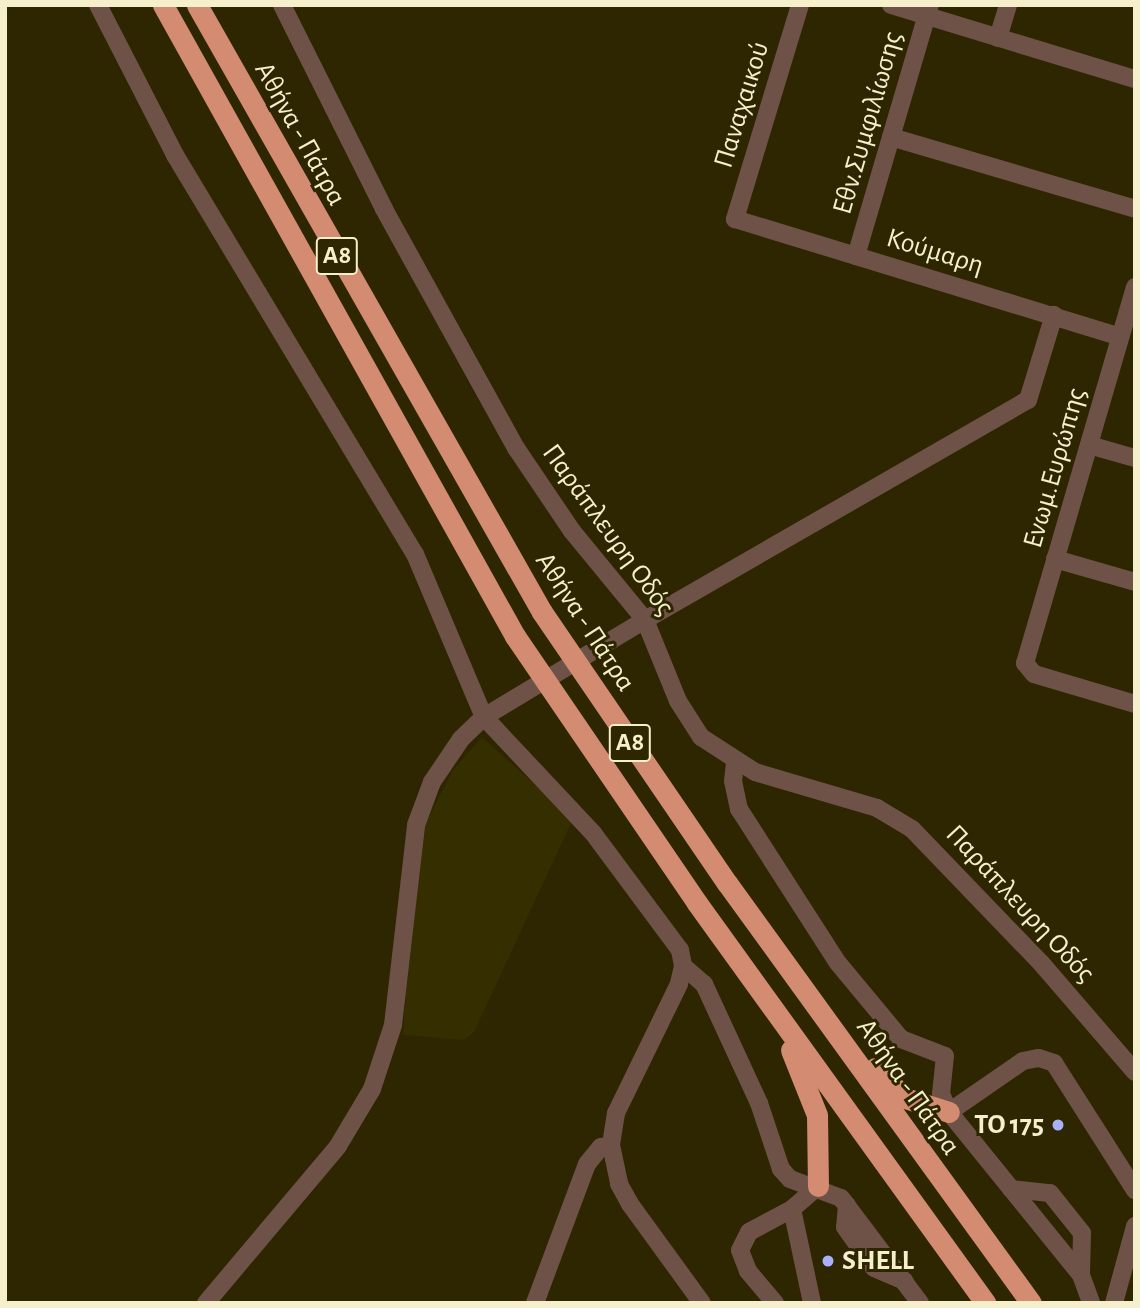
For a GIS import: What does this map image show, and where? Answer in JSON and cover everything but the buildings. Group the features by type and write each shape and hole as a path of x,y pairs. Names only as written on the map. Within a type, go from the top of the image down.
{"highway":[{"name":"Αθήνα - Πάτρα","path":"163,5 516,636 762,992 986,1303"},
{"name":"Αθήνα - Πάτρα","path":"197,5 542,612 791,973 1031,1303"},
{"path":"791,973 889,1085 905,1098 949,1112"},
{"path":"762,992 811,1093 817,1115 818,1186"}],"street":[{"path":"98,5 175,155 415,554 484,717 633,881 672,933 683,966 704,984 759,1103 781,1168 790,1179 818,1186 847,1205 920,1303"},
{"name":"Παράπλευρη Οδός","path":"282,5 384,209 516,448 572,531 645,620 690,723 716,751 735,763 877,808 912,829 1041,963 1134,1069"},
{"name":"Παναχαικού","path":"735,219 800,5"},
{"path":"891,5 929,11 998,38 1135,79"},
{"path":"998,38 1008,5"},
{"name":"Εθν.Συμφιλίωσης","path":"856,256 929,11"},
{"path":"891,137 1135,209"},
{"name":"Κούμαρη","path":"735,219 1120,337"},
{"name":"Ενωμ.Ευρώπης","path":"1135,287 1024,663 1034,674 1135,704"},
{"path":"206,1303 338,1146 372,1090 394,1026 408,865 419,814 444,761 484,717 645,620 1028,400 1054,315"},
{"path":"1088,445 1135,458"},
{"path":"1055,559 1135,582"},
{"path":"735,763 733,782 739,809 838,963 901,1039 945,1056 941,1094 949,1112 1081,1275 1091,1303"},
{"path":"683,966 673,998 616,1113 611,1145 619,1184 630,1204 702,1303"},
{"path":"949,1112 1023,1061 1039,1058 1054,1063 1135,1190"},
{"path":"534,1303 587,1164 601,1147 611,1145"},
{"path":"775,1303 748,1271 740,1250 750,1232 792,1209 818,1186"},
{"path":"1012,1189 1050,1194 1082,1233 1081,1275"},
{"path":"792,1209 812,1303"},
{"path":"1114,1303 1135,1226"}],"shaded area":[{"path":"482,737 573,819 474,1032 464,1040 403,1035 414,869 425,824 453,770"}],"place":[{"name":"TO 175","path":"1058,1125"},
{"name":"SHELL","path":"828,1261"}]}
